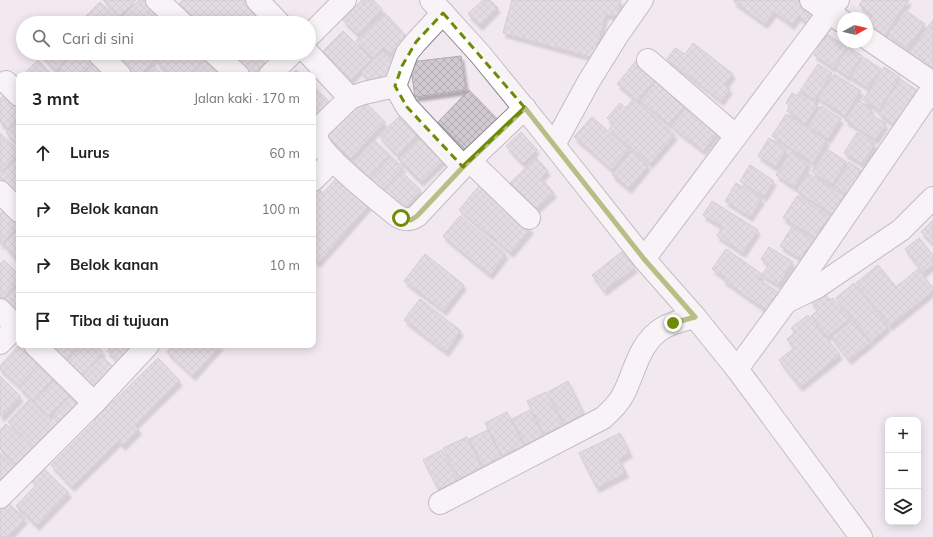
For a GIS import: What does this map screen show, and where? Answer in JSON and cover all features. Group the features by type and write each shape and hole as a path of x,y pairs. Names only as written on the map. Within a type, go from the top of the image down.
{"street":[{"path":"157,0 174,16"},
{"path":"257,0 272,16"},
{"path":"316,29 345,0"},
{"path":"554,145 589,81 616,36 642,0"},
{"path":"644,259 736,136 836,12 811,0"},
{"path":"529,218 466,164 407,108 395,86 407,53 416,42 437,7 480,54 525,108 644,259 695,317 737,369 856,531"},
{"path":"873,42 933,83"},
{"path":"105,60 117,72"},
{"path":"222,60 235,72"},
{"path":"273,72 285,60"},
{"path":"315,60 350,98"},
{"path":"648,60 736,136"},
{"path":"395,86 364,93 350,98 322,126 317,134 321,146 333,160 396,215 407,220 411,220 417,216 466,164 525,108"},
{"path":"737,369 786,302 933,88"},
{"path":"316,177 333,160"},
{"path":"0,192 16,208"},
{"path":"786,302 817,287 901,230 933,198"},
{"path":"0,310 16,324"},
{"path":"440,503 603,418 616,406 648,342 663,328 673,323 695,317"},
{"path":"0,343 16,328"},
{"path":"39,348 94,403"},
{"path":"0,497 94,403 143,348"}],"highlighted area":[{"path":"443,13 525,108 463,167 407,107 395,86 402,66 416,42"}],"building":[{"path":"103,0 136,0 120,16 118,16"},
{"path":"139,0 153,0 164,10 158,16 123,16"},
{"path":"183,0 245,0 260,16 187,16 177,6"},
{"path":"362,0 373,0 382,9 358,35 343,20"},
{"path":"483,0 490,0 498,8 480,26 468,14"},
{"path":"512,0 621,0 617,17 606,14 594,58 503,33"},
{"path":"735,0 805,0 818,9 808,23 798,16 792,25 774,12 765,24 734,2"},
{"path":"863,0 909,0 881,40 873,34 873,12 868,12 859,5"},
{"path":"100,2 114,16 86,16"},
{"path":"905,10 925,24 907,48 888,34"},
{"path":"165,11 170,16 160,16"},
{"path":"385,13 407,37 389,54 383,48 373,58 356,41"},
{"path":"933,20 933,70 932,71 908,54"},
{"path":"343,31 372,59 349,81 321,53"},
{"path":"827,34 837,40 837,48 846,48 833,68 814,55"},
{"path":"693,43 733,74 725,85 730,89 721,101 667,59 675,48 685,54"},
{"path":"848,48 862,56 848,77 835,68"},
{"path":"383,51 399,67 377,88 361,72"},
{"path":"461,56 466,90 415,97 410,62"},
{"path":"639,57 659,74 638,101 617,84"},
{"path":"863,57 881,69 868,88 850,77"},
{"path":"38,60 49,72 26,72"},
{"path":"46,60 66,60 55,70"},
{"path":"68,60 95,60 83,72 64,72 60,68"},
{"path":"97,60 107,72 85,72"},
{"path":"117,60 154,61 143,72 125,72 115,62"},
{"path":"160,60 203,60 192,72 167,72 157,63"},
{"path":"205,60 212,60 220,72 194,72"},
{"path":"230,60 262,60 270,67 265,72 242,72"},
{"path":"818,64 832,73 815,100 800,91"},
{"path":"153,66 160,72 148,72"},
{"path":"884,67 900,77 879,110 863,100"},
{"path":"834,74 861,91 845,116 818,98"},
{"path":"661,75 690,99 669,125 640,101"},
{"path":"900,79 920,92 898,127 878,114"},
{"path":"316,89 336,108 316,130"},
{"path":"9,90 16,97 16,121 8,130 0,122 0,99"},
{"path":"469,90 502,124 471,155 438,122"},
{"path":"799,92 818,104 806,124 787,111 790,106 786,103 792,93 797,96"},
{"path":"361,98 385,122 350,159 326,135"},
{"path":"633,99 675,135 650,164 609,129 613,123 607,118 620,103 626,108"},
{"path":"858,100 872,109 869,113 886,124 875,140 845,120"},
{"path":"691,101 722,126 703,151 671,126"},
{"path":"821,106 841,119 828,139 808,126"},
{"path":"405,111 423,130 397,155 379,136"},
{"path":"786,114 827,141 813,163 772,136"},
{"path":"592,117 629,149 612,170 574,137"},
{"path":"16,123 16,143 6,133"},
{"path":"426,132 448,156 421,182 398,159"},
{"path":"521,132 537,150 523,164 506,146"},
{"path":"0,133 16,148 16,156 0,173"},
{"path":"857,133 875,144 862,164 844,153"},
{"path":"769,138 787,150 775,167 758,156"},
{"path":"374,140 390,155 369,178 353,163"},
{"path":"827,149 847,162 832,185 812,172"},
{"path":"631,151 648,166 629,189 612,175"},
{"path":"791,152 809,163 794,187 776,175"},
{"path":"391,156 403,168 383,190 371,178"},
{"path":"536,158 548,171 541,178 554,193 533,212 508,185"},
{"path":"16,159 15,193 0,178 0,176"},
{"path":"849,162 868,175 853,198 834,186"},
{"path":"750,165 774,181 764,197 740,181"},
{"path":"401,172 421,190 402,211 382,192"},
{"path":"808,173 851,200 839,219 796,191"},
{"path":"340,174 372,202 318,263 316,261 316,186 323,193"},
{"path":"736,183 762,199 750,217 725,201"},
{"path":"479,186 531,229 511,253 459,210"},
{"path":"797,196 829,217 815,238 783,218"},
{"path":"712,201 758,230 743,253 717,236 722,227 703,215"},
{"path":"9,205 16,212 16,229 0,245 0,214"},
{"path":"460,216 506,254 490,275 443,236"},
{"path":"933,220 933,244 921,232"},
{"path":"792,227 813,241 801,259 780,246"},
{"path":"16,232 16,259 3,244"},
{"path":"919,238 933,255 933,265 923,273 905,249"},
{"path":"769,247 793,262 778,285 762,275 769,264 761,259"},
{"path":"726,249 762,274 758,279 780,293 767,311 723,280 725,278 712,269"},
{"path":"623,251 635,268 604,291 592,275"},
{"path":"425,254 464,285 444,311 404,281"},
{"path":"4,260 16,272 16,285 1,299 0,298 0,264"},
{"path":"878,265 896,287 918,269 933,288 933,291 890,326 856,283"},
{"path":"854,283 888,327 871,342 836,298"},
{"path":"16,288 16,313 3,300"},
{"path":"823,292 830,300 833,298 850,319 827,337 811,316 818,310 811,302"},
{"path":"420,299 461,331 446,352 404,320"},
{"path":"808,315 840,355 800,387 779,360 794,348 787,339 795,333 791,328"},
{"path":"852,320 870,343 849,360 831,337"},
{"path":"16,348 34,348 45,358 19,386 0,369 0,366"},
{"path":"51,348 77,348 61,365 47,352"},
{"path":"79,348 99,348 103,352 77,380 63,366"},
{"path":"110,348 137,348 122,365 107,351"},
{"path":"170,348 218,348 193,376 167,352"},
{"path":"102,356 118,372 95,398 78,381"},
{"path":"45,358 60,372 33,401 19,387"},
{"path":"158,358 180,381 135,425 139,430 123,446 119,441 72,487 51,465 96,420 91,414 108,397 113,402"},
{"path":"61,374 76,388 49,416 34,402"},
{"path":"0,376 21,397 2,417 0,415"},
{"path":"568,381 584,414 564,424 548,392"},
{"path":"76,389 90,401 65,428 52,416"},
{"path":"546,392 563,425 544,434 527,401"},
{"path":"29,400 59,428 37,450 8,422"},
{"path":"530,410 543,435 525,445 512,419"},
{"path":"507,412 524,445 502,456 485,423"},
{"path":"6,424 36,452 20,469 0,449 0,430"},
{"path":"488,430 501,457 483,466 469,439"},
{"path":"620,433 630,453 619,459 626,473 597,488 579,453"},
{"path":"467,437 482,467 459,479 443,448"},
{"path":"442,450 457,480 439,490 423,460"},
{"path":"0,453 19,471 0,489"},
{"path":"38,463 69,493 37,526 16,506 37,484 27,475"},
{"path":"6,501 25,519 8,537 0,537 0,507"}],"route":[{"path":"401,218 411,220 417,216 463,167 525,108 644,259 695,317 673,323"}]}
